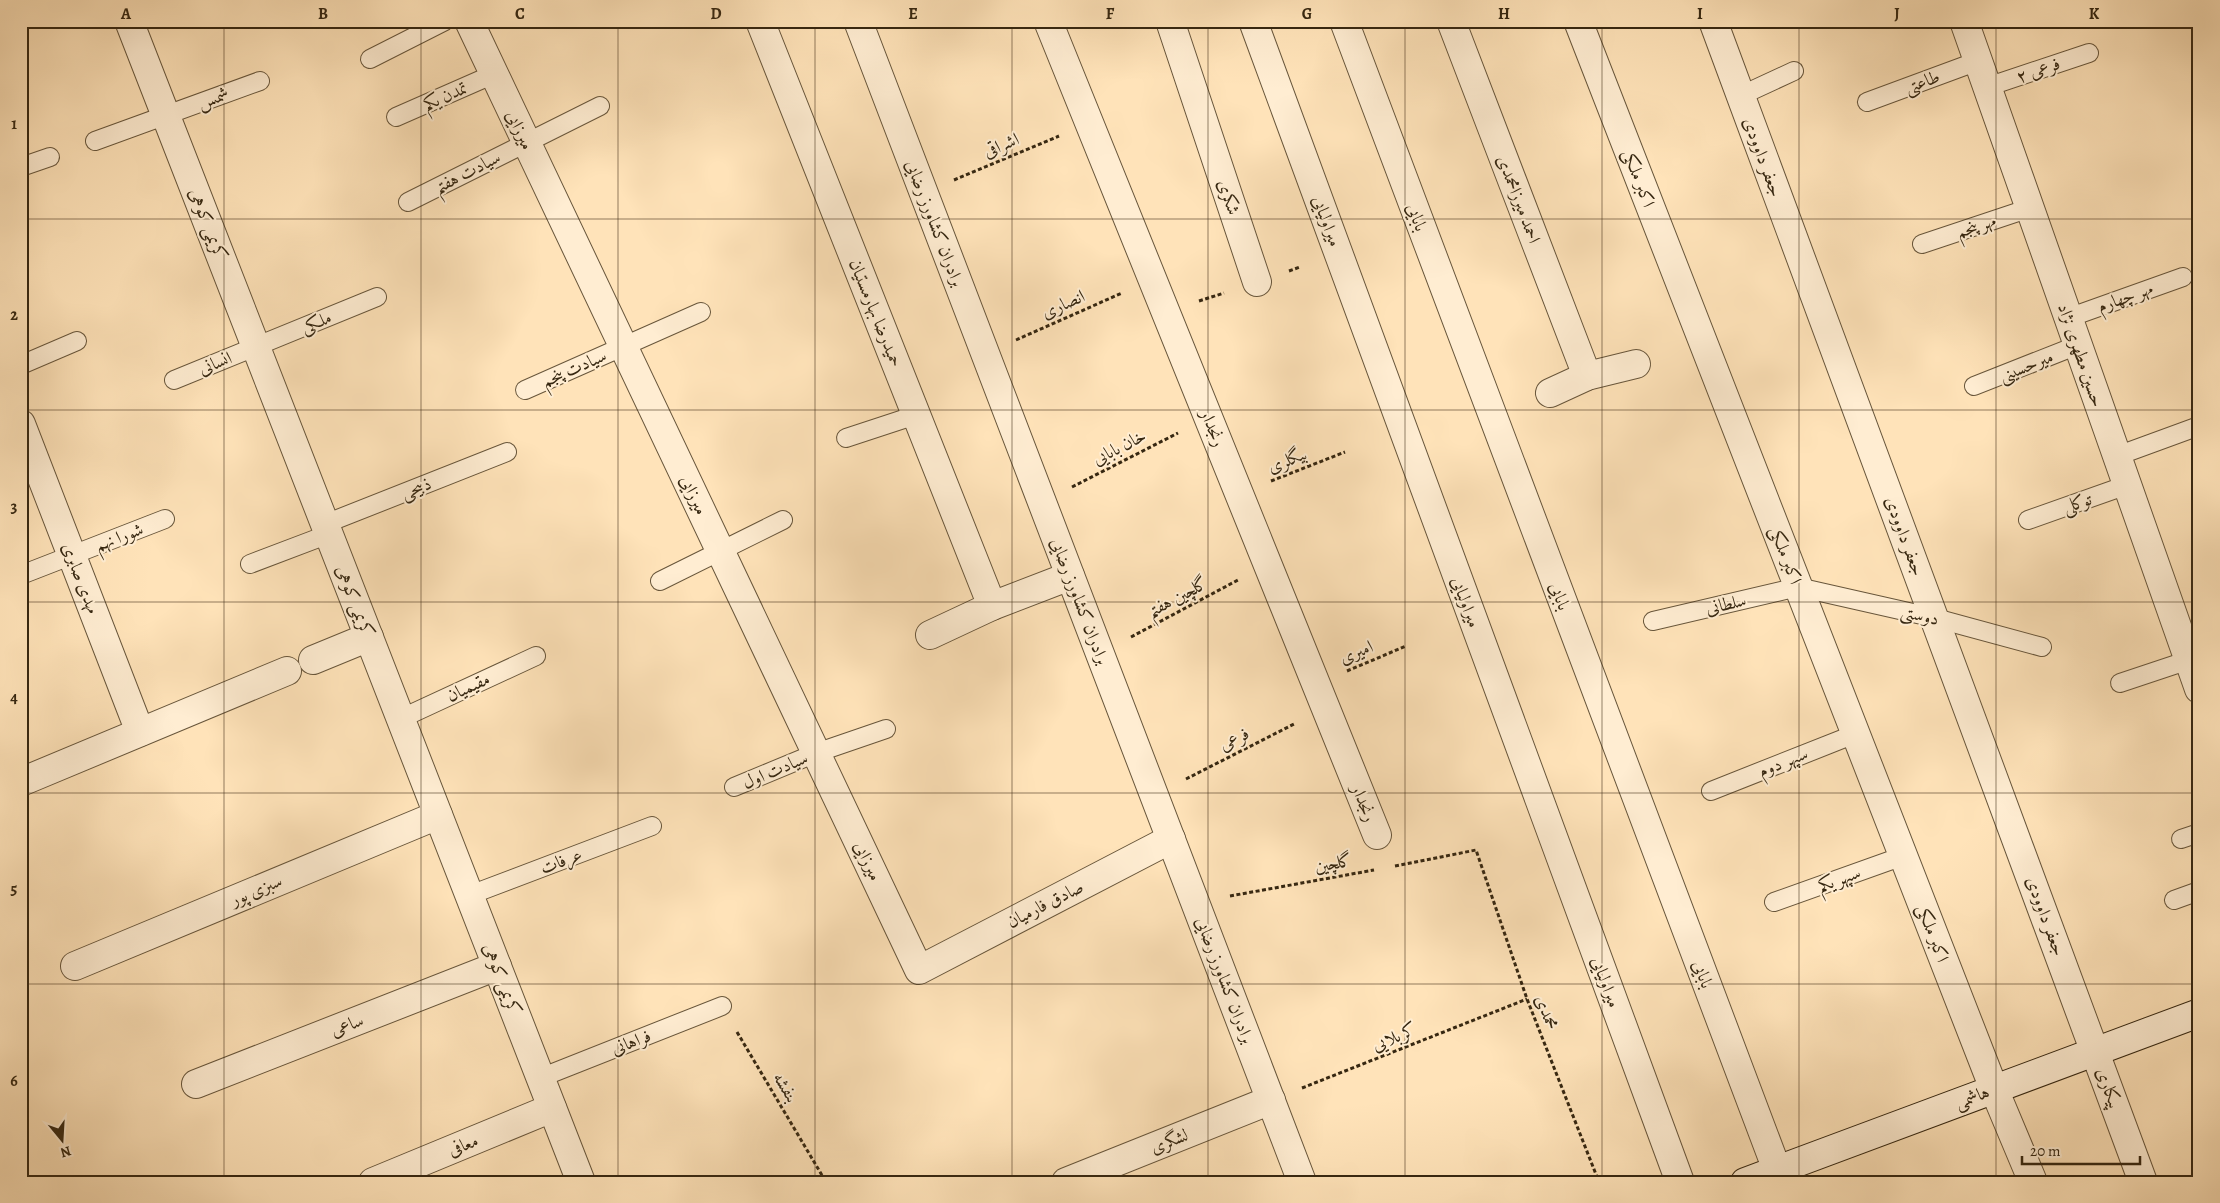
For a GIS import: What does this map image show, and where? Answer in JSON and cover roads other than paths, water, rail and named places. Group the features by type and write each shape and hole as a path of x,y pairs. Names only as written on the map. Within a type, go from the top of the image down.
{"street":[{"name":"کریمی کوهی","path":"129,21 581,1182"},
{"name":"میرزایی","path":"469,21 919,970"},
{"name":"حمیدرضا بهارمستیان","path":"760,21 992,606"},
{"name":"برادران کشاورز رضایی","path":"858,21 1302,1182"},
{"name":"رنجدار","path":"1048,21 1377,835"},
{"name":"شکری","path":"1170,21 1257,282"},
{"name":"میراولیایی","path":"1253,21 1680,1182"},
{"name":"بابایی","path":"1344,21 1777,1170"},
{"name":"احمد میرزامحمدی","path":"1450,21 1587,376"},
{"name":"اکبر ملکی","path":"1578,21 1994,1089 2034,1182"},
{"name":"جعفر داوودی","path":"1713,21 2096,1051"},
{"name":"حسین مطهری نژاد","path":"1964,21 2127,485 2194,659 2199,689"},
{"path":"1550,393 1587,376 1636,364"},
{"name":"مهدی صابری","path":"21,424 140,732"},
{"path":"930,635 992,606 1070,576"},
{"path":"313,660 369,637"},
{"path":"21,782 287,671"},
{"name":"سبزی پور","path":"74,966 438,815"},
{"name":"صادق فارمیان","path":"919,970 1171,839"},
{"name":"ساعی","path":"196,1084 497,966"},
{"name":"هاشمی","path":"1744,1182 2199,1013"},
{"name":"پیکاری","path":"2096,1051 2143,1182"},
{"name":"لشگری","path":"1066,1182 1271,1100"},
{"name":"معافی","path":"374,1182 552,1108"}],"lane":[{"path":"370,59 445,21"},
{"name":"فرعی ۲","path":"1987,87 2089,53"},
{"name":"طاعتی","path":"1867,102 1978,61"},
{"path":"1740,96 1794,71"},
{"name":"تمدن یکم","path":"396,117 494,74"},
{"name":"شمس","path":"95,141 260,81"},
{"name":"سیادت هفتم","path":"408,202 600,106"},
{"path":"21,167 50,156"},
{"name":"مهر پنجم","path":"1922,244 2030,208"},
{"name":"مهر چهارم","path":"2068,318 2183,277"},
{"name":"ملکی","path":"256,346 376,298"},
{"name":"سیادت پنجم","path":"524,390 701,312"},
{"path":"21,365 77,341"},
{"name":"میرحسینی","path":"1974,386 2078,345"},
{"name":"انسانی","path":"174,380 256,346"},
{"path":"846,438 916,415"},
{"path":"2117,456 2199,426"},
{"name":"ذبیحی","path":"250,564 508,452"},
{"name":"توکلی","path":"2028,520 2127,485"},
{"name":"شورا نهم","path":"21,575 165,519"},
{"path":"660,581 783,520"},
{"name":"دوستی","path":"1798,587 1935,618 2042,647"},
{"name":"سلطانی","path":"1653,621 1798,587"},
{"name":"مقیمیان","path":"400,719 536,656"},
{"path":"2120,683 2194,659"},
{"name":"سیادت اول","path":"734,787 816,753 886,729"},
{"name":"سپهر دوم","path":"1711,791 1855,734"},
{"name":"عرفات","path":"470,895 652,826"},
{"path":"2180,839 2199,833"},
{"name":"سپهر یکم","path":"1774,902 1903,856"},
{"path":"2174,900 2199,891"},
{"name":"فراهانی","path":"540,1078 722,1006"}]}
